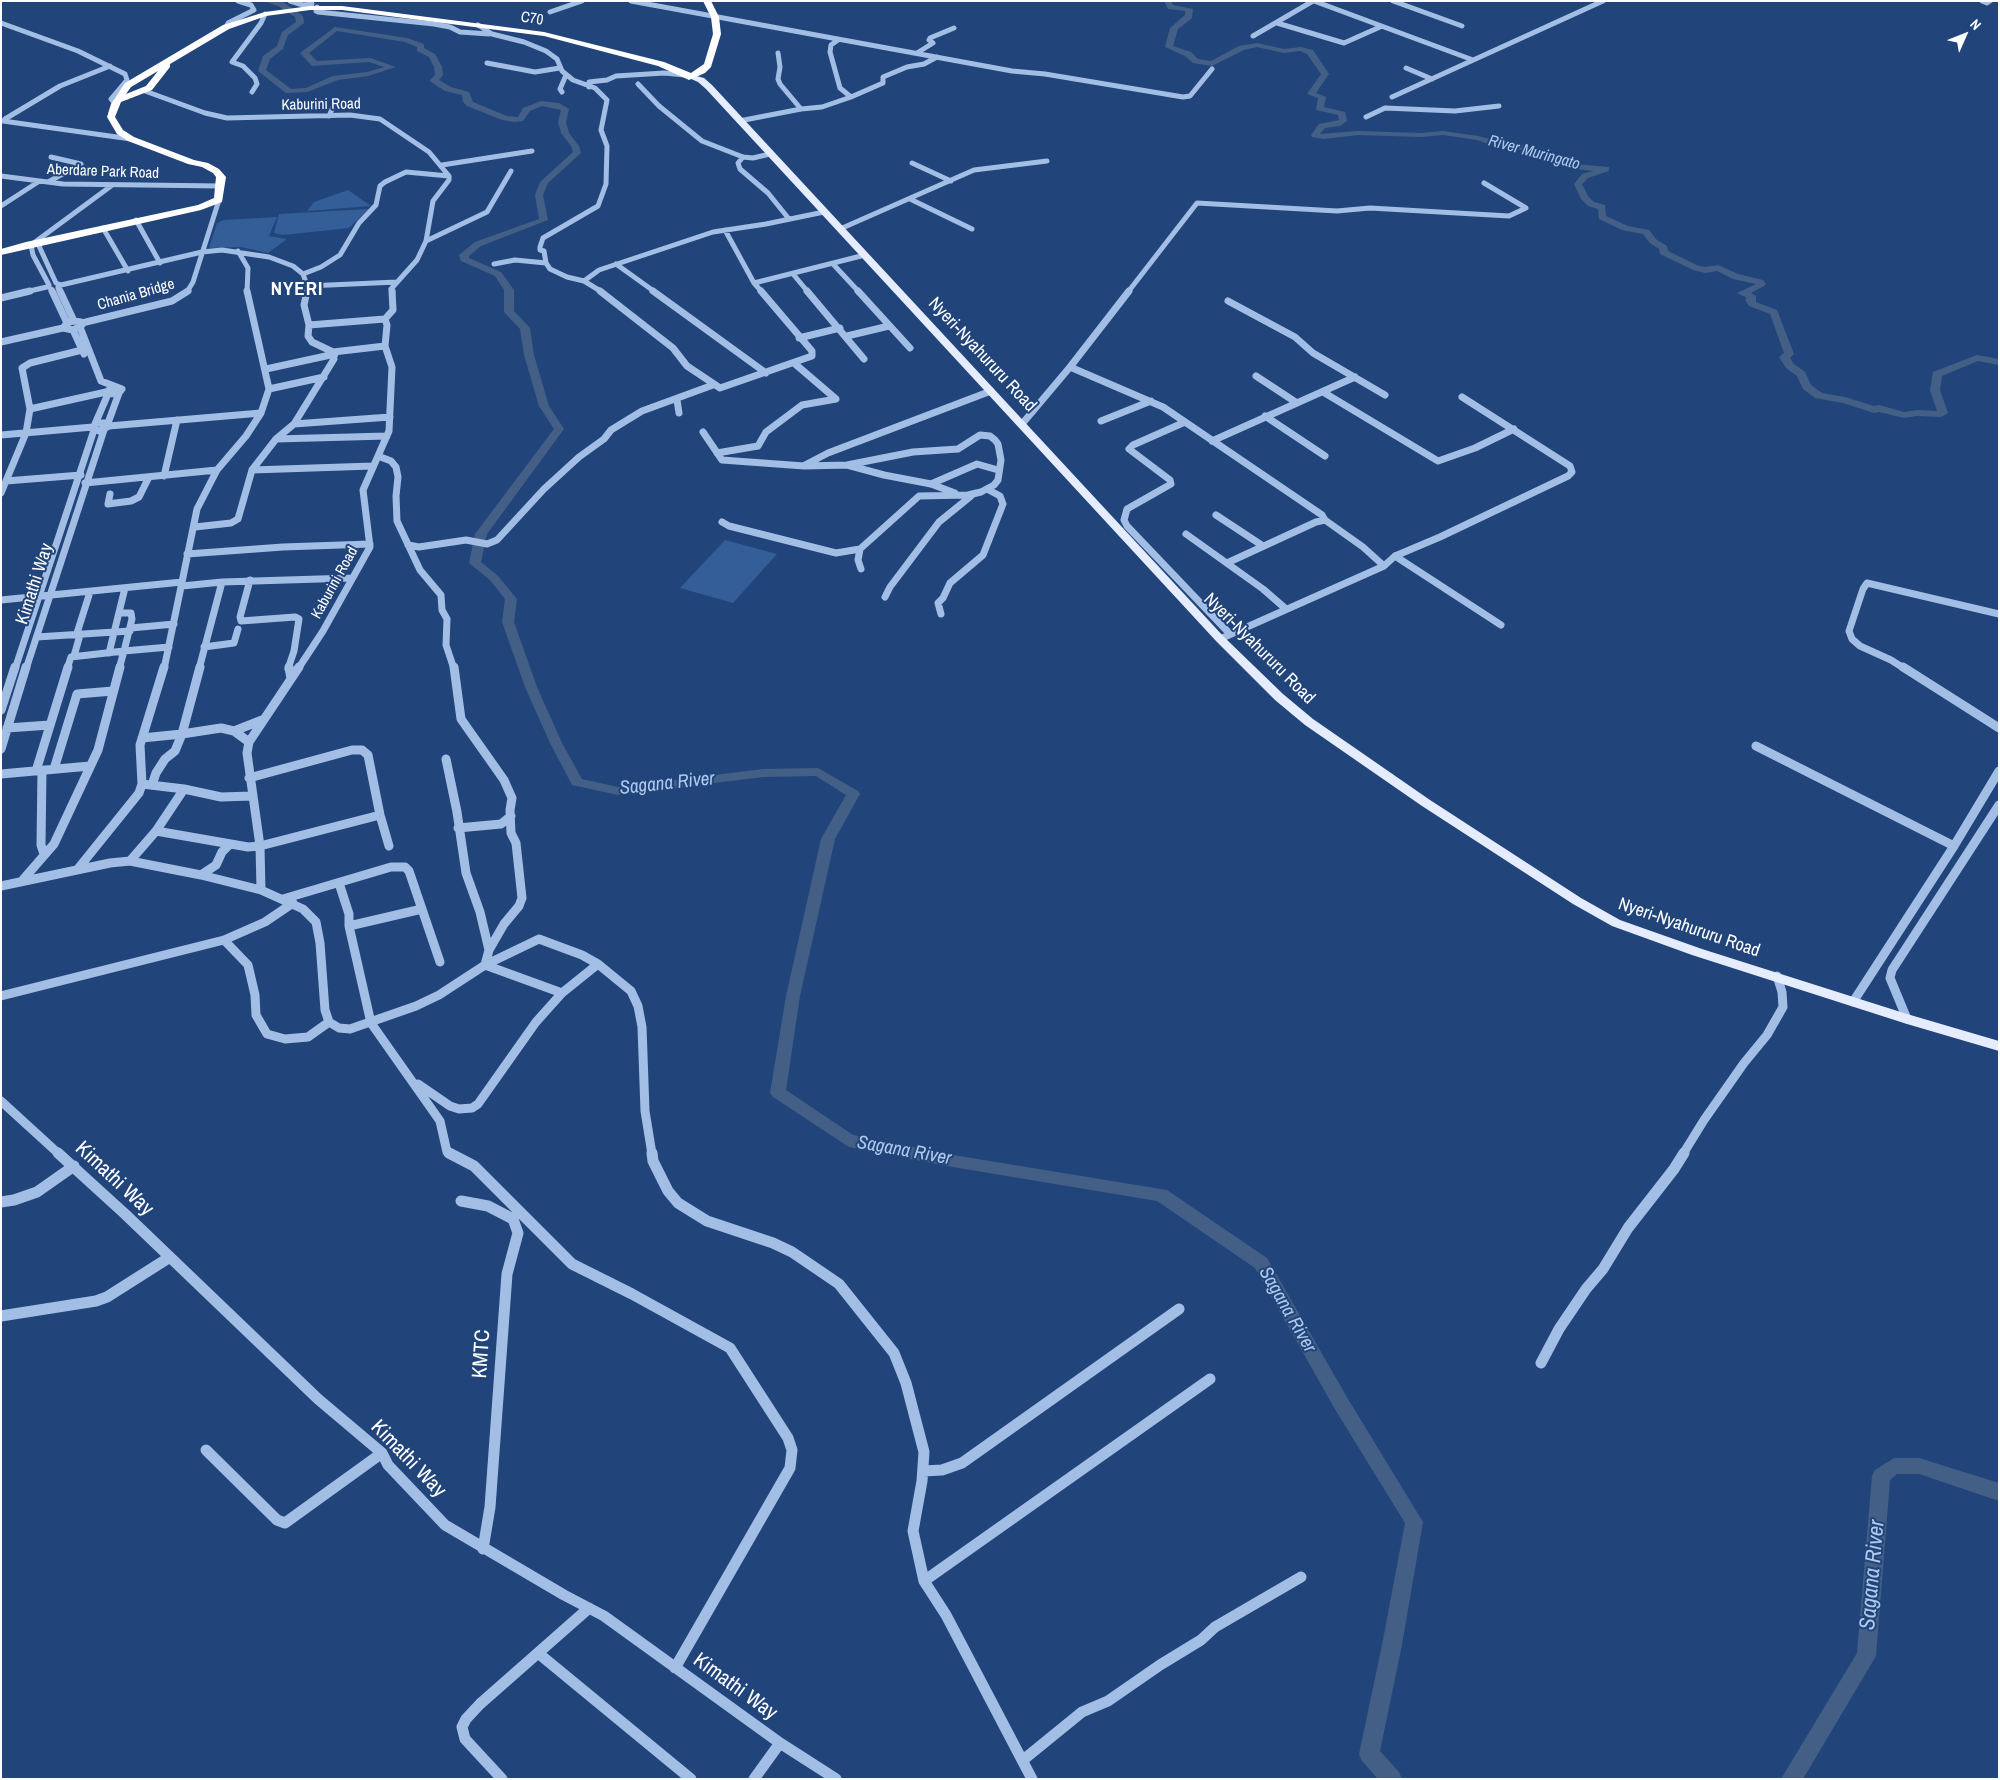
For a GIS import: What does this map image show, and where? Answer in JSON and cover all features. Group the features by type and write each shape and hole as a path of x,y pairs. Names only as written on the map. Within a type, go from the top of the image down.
{"highway":[{"path":"693,75 708,61 717,34 715,17 708,1"},
{"name":"C70","path":"265,14 313,5 544,34 693,75"},
{"path":"180,211 206,203 218,194 221,177 216,171 206,165 191,162 131,140 120,132 111,118 116,102 128,85 168,61 226,27 265,14"},
{"path":"116,102 145,91 158,79 168,61"},
{"path":"1,252 38,242 200,207 218,194"}],"main road":[{"name":"Nyeri-Nyahururu Road","path":"693,75 723,103"},
{"name":"Nyeri-Nyahururu Road","path":"693,75 723,103 1022,424 1225,636 1279,697 1309,722 1426,803 1599,914 1642,934 1907,1019 1999,1046"}],"street":[{"path":"226,27 228,23 254,10 250,5 238,1"},
{"path":"290,1 304,5 313,5 318,12 351,14 448,26 460,32 492,34 524,42 546,51 557,59 560,68 566,75 578,83 595,88 607,100 601,130 607,146 606,184 598,206 543,238 540,250 544,251 546,263 554,272 584,281 599,290 672,348 686,366 718,388 724,388 809,358 812,354 754,283 725,230"},
{"path":"550,12 582,1"},
{"path":"631,1 1012,72 1040,73 1183,97 1190,96 1212,69"},
{"path":"1253,36 1314,1 1473,60"},
{"path":"1393,1 1462,26"},
{"path":"1392,97 1604,1"},
{"path":"1982,1 1987,3 1990,1"},
{"path":"252,92 256,84 255,78 243,66 232,62 261,23 265,14"},
{"path":"1,23 78,51 125,74 127,78 112,96 111,100 116,102"},
{"path":"1277,23 1344,43 1380,27"},
{"path":"478,25 492,34"},
{"path":"917,53 933,43 929,40 930,38 954,28"},
{"path":"838,40 831,45 830,52 840,88 851,97"},
{"path":"778,53 780,67 778,79 780,84 801,109"},
{"path":"739,121 801,109 822,107 883,83 882,78 885,76 908,67 924,64 937,57"},
{"path":"487,63 535,72 560,68"},
{"path":"3,120 60,86 110,66"},
{"path":"1406,68 1432,79"},
{"path":"589,87 589,82 607,80 616,76 664,73 693,75"},
{"path":"562,92 560,89 566,75"},
{"path":"638,84 659,106 702,141 743,158 770,154"},
{"name":"Kaburini Road","path":"145,91 205,113 227,118 372,117 387,122 430,152 449,176"},
{"path":"329,116 333,107 341,103"},
{"path":"1366,116 1385,108 1462,110 1499,106"},
{"path":"1,112 6,116 3,120"},
{"path":"3,120 131,140"},
{"path":"442,165 532,151"},
{"path":"47,183 81,164 51,157"},
{"path":"743,158 738,163 740,169 763,188 789,219"},
{"path":"840,229 974,170 1047,161"},
{"path":"912,163 951,181"},
{"path":"426,240 439,236 487,212 511,171"},
{"path":"303,274 321,267 340,255 359,223 376,205 380,186 406,172 449,176 449,180 433,201 426,240 411,268 397,282 307,286"},
{"name":"Aberdare Park Road","path":"1,176 47,183 111,186 204,186 218,194"},
{"path":"1,206 38,182"},
{"path":"1022,424 1070,367 1197,203 1337,211 1370,208 1509,216 1526,208 1484,183"},
{"path":"111,186 38,242 33,255 78,327 99,378 111,391"},
{"name":"Chania Bridge","path":"78,327 180,299 190,289 210,227 218,194"},
{"name":"Chania Bridge","path":"210,227 218,194"},
{"path":"910,199 972,229"},
{"path":"584,281 593,272 725,230 824,212"},
{"path":"136,220 160,263"},
{"path":"104,228 128,270"},
{"path":"38,242 54,286 65,325"},
{"path":"77,870 139,793 142,784 140,761 142,738 165,666 195,527 197,509 217,470 246,436 261,412 269,389 266,368 247,296 248,268 238,251"},
{"path":"1,298 202,252 238,251 284,262 303,274 307,286 304,305 309,325 308,336 312,342 334,353"},
{"path":"754,283 865,256"},
{"path":"494,264 515,260 540,264 546,263"},
{"path":"616,264 766,373"},
{"path":"833,264 910,348"},
{"path":"793,274 847,336 864,359"},
{"name":"Kaburini Road","path":"261,890 260,846 249,778 247,753 249,742 323,631 366,556 370,544 363,490 387,436 390,417 392,367 385,346 387,325 384,320 393,310 393,292 391,288 397,282"},
{"path":"1228,301 1295,337 1313,353 1385,395"},
{"path":"309,325 384,320"},
{"path":"1,342 74,321"},
{"path":"65,325 78,327"},
{"path":"847,336 889,326"},
{"path":"78,327 82,350 96,381 100,386 111,391"},
{"path":"799,338 840,328"},
{"path":"266,368 334,353 385,346"},
{"path":"1,492 26,433 30,409 22,368 30,363 82,350"},
{"path":"195,527 231,523 238,520 252,470 276,439 294,424 324,377 334,353"},
{"path":"716,453 758,446 766,432 802,405 836,399 794,363"},
{"path":"1070,367 1151,401 1185,422 1322,515 1325,520 1363,547 1384,566"},
{"path":"1256,376 1297,403"},
{"path":"269,389 324,377"},
{"path":"1212,440 1355,377"},
{"path":"408,546 418,547 466,540 487,544 497,540 544,489 579,457 604,439 611,430 642,411 677,400 713,385"},
{"path":"30,409 111,391"},
{"name":"Kimathi Way","path":"1,749 85,483 107,426 111,391"},
{"name":"Kimathi Way","path":"1,710 80,475 94,427 111,391"},
{"path":"804,466 828,454 991,391"},
{"path":"1323,392 1438,462 1475,448 1514,429"},
{"path":"1185,422 1139,442 1129,449 1170,480 1171,484 1127,509 1124,520 1127,526 1225,636 1384,566 1395,556 1440,537 1560,480 1572,472 1570,466 1462,398"},
{"path":"677,400 678,413"},
{"path":"1101,422 1151,401"},
{"path":"1,435 261,412"},
{"path":"1265,416 1325,456"},
{"path":"294,424 390,417"},
{"path":"164,476 177,420"},
{"path":"703,432 723,461 804,466 847,465 912,452 958,449 982,434 990,436 998,444 1001,460 998,480 987,489 971,495 939,522 890,587 885,597"},
{"path":"276,439 387,436"},
{"path":"378,456 391,461 396,467 398,477 396,517 420,570 441,595 442,610 447,619 446,645 454,666 461,719 504,780 512,798 511,833 516,843 522,898 519,906 504,924 489,950 485,965"},
{"path":"932,484 977,464 998,470"},
{"path":"847,465 884,475 932,484 971,495"},
{"path":"252,470 373,466"},
{"path":"85,483 217,470"},
{"path":"6,481 80,475"},
{"path":"110,494 108,504 131,501 139,497 149,477"},
{"path":"941,614 938,603 943,598 950,583 983,555 1003,504 1000,496 987,489"},
{"path":"722,522 729,526 836,553 860,549 901,510 919,496 971,495"},
{"path":"1216,515 1263,546"},
{"path":"1227,563 1325,520"},
{"path":"1186,534 1263,589 1286,609"},
{"path":"188,554 282,547 370,544"},
{"path":"860,549 858,560 862,568"},
{"path":"1395,556 1500,625"},
{"path":"1,600 182,584 250,580 352,578"},
{"path":"250,580 240,617 241,621 294,617 299,619 294,651 288,668 291,679"},
{"path":"152,784 156,773 165,759 175,752 182,734 222,582"},
{"path":"1999,614 1867,582 1849,631 1852,639 1860,646 1891,660 1999,728"},
{"path":"109,652 126,588"},
{"path":"74,656 90,592"},
{"path":"21,882 54,844 98,750 131,629 131,613 120,613"},
{"path":"37,637 174,624"},
{"path":"204,646 234,643 238,629"},
{"path":"44,854 41,836 39,771 69,660 74,656 168,647"},
{"path":"1,680 24,677"},
{"path":"54,769 77,694 113,691"},
{"path":"234,731 262,720"},
{"path":"7,728 50,725"},
{"path":"142,738 221,728 234,731 249,742"},
{"path":"1756,746 1954,846"},
{"path":"249,778 352,750 362,750 368,755 380,815 389,846"},
{"path":"446,759 466,873 480,912 489,950"},
{"path":"1,774 90,766"},
{"path":"1853,1002 1954,846 1999,771"},
{"path":"142,784 184,789 221,797 252,796"},
{"path":"130,861 156,831 184,789"},
{"path":"1907,1019 1890,978 1892,970 1999,805"},
{"path":"156,831 248,848 380,815"},
{"path":"458,828 501,824 511,816"},
{"path":"201,875 216,865 222,852 229,845"},
{"path":"1,886 130,861 201,875 261,890 293,903 311,915 319,930 325,1010 329,1022 339,1028 350,1029 416,1006 439,995 485,965 524,944 539,939 582,955 598,964 631,991 638,1006 642,1027 645,1110 653,1160 668,1191 678,1203 707,1221 773,1243 792,1252 839,1284 885,1340 901,1367 924,1452 923,1471 913,1531 924,1581 946,1616 1032,1779"},
{"path":"283,899 391,867 404,867 409,871 440,962"},
{"path":"339,883 348,914 371,1023 412,1079 440,1122 447,1152 474,1166 572,1264 632,1294 730,1348 788,1438 792,1450 790,1468 676,1668"},
{"path":"1,996 224,940 265,922 293,903"},
{"path":"349,926 422,909"},
{"path":"224,940 248,964 255,995 256,1015 267,1034 285,1039 308,1037 329,1022"},
{"path":"412,1079 450,1106 459,1110 472,1108 478,1104 536,1022 562,993 598,964"},
{"path":"485,965 562,993"},
{"path":"1541,1363 1559,1329 1586,1289 1603,1269 1628,1228 1674,1169 1704,1120 1744,1063 1767,1035 1783,1007 1782,992 1777,976"},
{"name":"Kimathi Way","path":"1,1101 74,1166 318,1399 382,1454 388,1465 445,1525 483,1549 604,1616 780,1743 836,1779"},
{"path":"1,1202 14,1200 37,1192 74,1166"},
{"name":"KMTC","path":"461,1201 488,1206 513,1219 518,1233 507,1274 490,1507 483,1549"},
{"path":"1,1316 96,1301 107,1297 170,1257"},
{"path":"923,1471 942,1470 962,1463 1179,1309"},
{"path":"924,1581 1210,1379"},
{"path":"206,1450 277,1520 285,1523 382,1454"},
{"path":"1023,1760 1082,1712 1108,1701 1160,1665 1201,1640 1215,1627 1244,1608 1301,1577"},
{"path":"502,1779 465,1740 462,1727 480,1704 589,1608"},
{"path":"538,1653 691,1779"},
{"path":"754,1779 780,1743"}],"shaded area":[{"path":"348,190 371,206 307,211 314,202"},
{"path":"369,209 349,228 283,235 274,233 279,214"},
{"path":"277,217 269,236 287,239 268,253 241,247 209,248 217,223 224,220"},
{"path":"725,540 777,554 733,603 680,588"}],"waterway":[{"name":"Sagana River","path":"266,1 280,4 299,16 300,23 285,34 280,47 266,58 262,71 289,91 307,90 336,78 368,74 392,67 370,60 315,64 304,53 335,29 407,40 421,46 420,49 432,56 438,67 439,75 434,80 448,89 466,94 467,102 470,104 505,118 520,119 524,116 526,110 541,103 556,105 565,109 562,122 565,133 575,146 577,153 544,182 539,195 544,220 478,244 464,255 464,259 498,274 509,290 509,312 525,328 529,355 544,406 559,429 481,534 475,563 494,578 511,599 508,622 531,687 556,743 577,782 618,791 763,773 818,772 853,794 828,839 793,996 778,1093 849,1141 947,1160 1161,1195 1261,1263 1342,1405 1414,1522 1392,1645 1369,1754 1392,1779"},
{"name":"River Muringato","path":"1167,1 1171,7 1189,9 1189,16 1174,28 1169,47 1188,54 1196,61 1212,64 1242,48 1257,45 1284,51 1301,49 1310,52 1325,74 1311,94 1322,97 1319,108 1342,114 1343,121 1337,124 1322,126 1315,135 1324,137 1358,133 1421,135 1443,133 1478,138 1497,144 1512,144 1567,161 1572,166 1606,169 1585,176 1578,184 1584,197 1591,204 1602,207 1602,217 1625,228 1646,232 1653,241 1664,248 1663,252 1696,268 1705,270 1718,268 1736,277 1744,277 1760,282 1759,286 1742,293 1751,296 1752,304 1774,312 1789,354 1784,357 1790,366 1801,374 1807,387 1819,396 1845,400 1874,410 1879,408 1904,415 1917,413 1941,414 1943,413 1935,390 1937,374 1977,358 1999,362"},
{"name":"Sagana River","path":"1791,1779 1866,1656 1881,1476 1894,1466 1919,1466 1999,1492"}],"district":[{"name":"NYERI","path":"297,290"}]}
